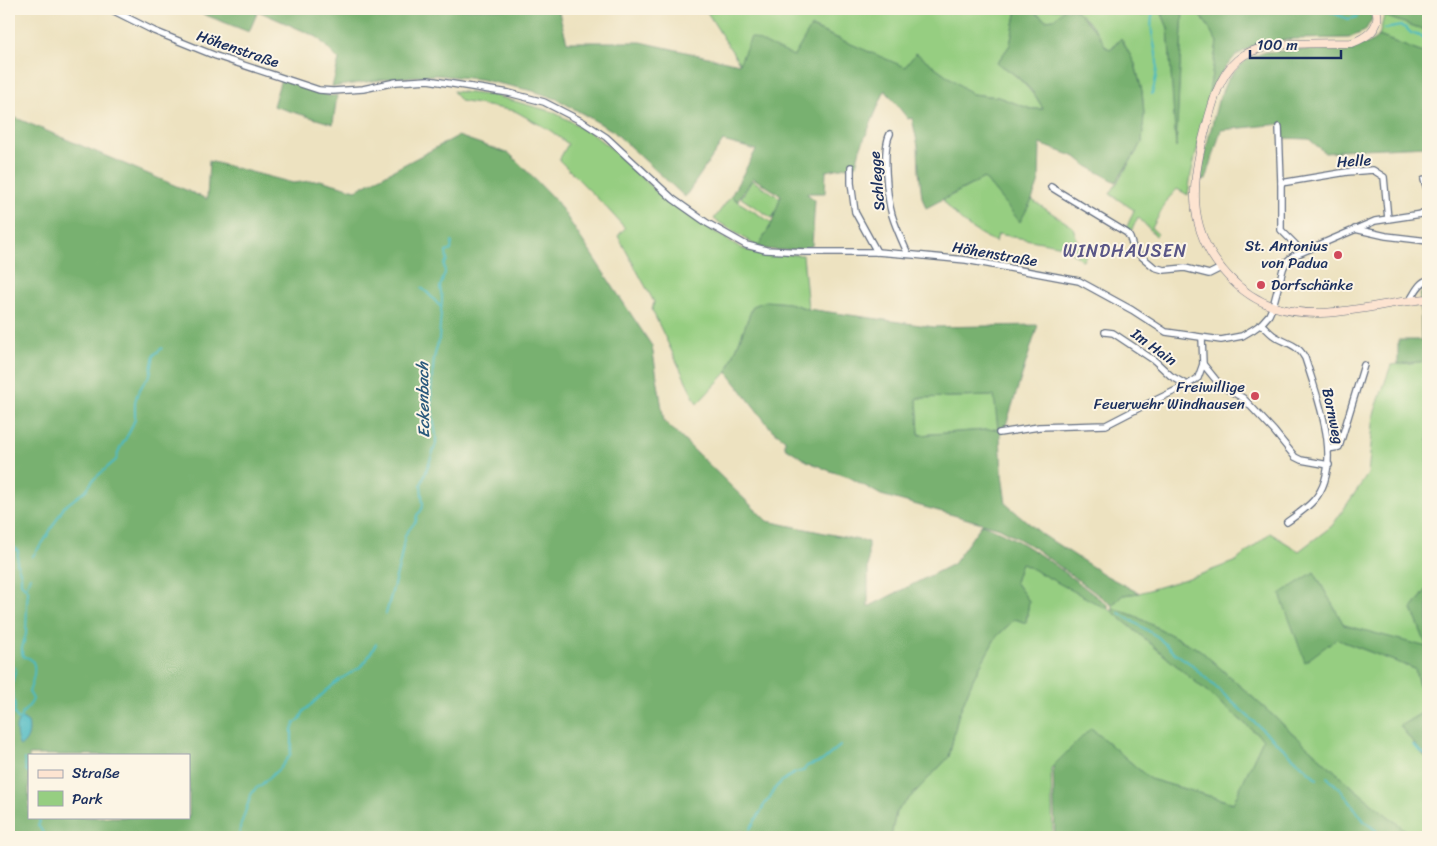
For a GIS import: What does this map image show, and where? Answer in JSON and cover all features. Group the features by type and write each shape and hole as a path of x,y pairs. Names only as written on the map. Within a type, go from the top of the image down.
{"main road":[{"path":"1376,9 1376,25 1369,34 1352,43 1285,45 1254,51 1244,55 1237,61 1223,76 1216,93 1198,158 1194,185 1194,202 1200,230 1206,246 1221,268 1244,290 1273,306 1312,314 1428,299"}],"street":[{"name":"Höhenstraße","path":"110,9 154,31 216,56 319,90 363,89 396,82 428,80 509,93 544,102 583,122 606,137 673,199 701,219 746,245 766,250 877,252 966,260 1078,281 1132,310 1166,332 1221,340 1242,336 1261,324 1273,306 1286,262 1300,252"},
{"path":"1279,127 1281,230 1296,244 1300,252 1375,220 1428,213 1427,189 1424,180"},
{"name":"Schlegge","path":"890,134 887,140 886,164 888,194 892,215 908,254"},
{"path":"851,167 855,212 877,252"},
{"name":"Helle","path":"1281,183 1346,172 1373,170 1384,177 1388,219"},
{"path":"1051,187 1127,232 1134,250 1154,267 1164,270 1185,268 1209,274 1221,268"},
{"path":"1355,229 1386,236 1428,241"},
{"path":"1410,300 1420,285 1428,280"},
{"name":"Bornweg","path":"1261,324 1272,335 1300,350 1305,358 1323,412 1328,449 1329,465 1324,485 1315,499 1287,522"},
{"name":"Im Hain","path":"1105,332 1113,333 1155,361 1171,376 1187,385"},
{"path":"999,434 1039,427 1106,425 1198,378 1203,364 1202,338"},
{"path":"1203,364 1220,385 1244,398 1295,457 1301,460 1329,465"},
{"path":"1328,449 1339,447 1364,365"}],"green space":[{"path":"190,9 558,9 567,42 641,42 739,64 751,37 794,56 811,27 905,67 916,53 972,94 998,97 1031,109 1043,109 1035,95 1024,83 997,63 1010,45 1017,9 1030,9 1046,20 1054,19 1064,9 1073,9 1098,33 1106,47 1110,49 1121,38 1135,64 1142,91 1144,114 1142,143 1116,182 1087,166 1076,157 1040,144 1039,181 1032,200 1020,222 984,178 926,208 922,197 918,146 912,118 908,119 885,90 860,149 856,165 826,171 825,193 806,193 815,200 812,246 792,250 770,250 758,247 772,223 781,195 753,178 737,201 731,196 756,150 723,141 685,197 613,131 557,99 533,91 479,79 436,75 394,78 332,87 339,60 317,37 258,11 249,32"},
{"path":"705,9 1017,9 1010,45 997,63 1023,83 1044,109 1031,109 998,97 972,94 916,53 905,68 812,27 794,56 740,64"},
{"path":"1030,9 1064,9 1054,19 1046,20"},
{"path":"1073,9 1136,9 1142,16 1153,9 1160,9 1168,28 1176,141 1183,9 1193,9 1206,23 1217,42 1205,118 1191,174 1188,195 1177,189 1168,199 1152,228 1158,234 1156,236 1138,217 1130,234 1126,229 1134,210 1110,194 1142,143 1144,114 1142,91 1135,64 1121,39 1110,49 1108,48 1089,23"},
{"path":"1160,9 1183,9 1176,148 1168,28"},
{"path":"1193,9 1369,9 1372,19 1365,31 1349,38 1293,39 1257,44 1235,56 1216,80 1205,118 1217,42 1206,23"},
{"path":"1381,9 1428,9 1428,31 1384,16"},
{"path":"1384,16 1428,31 1428,55 1379,36"},
{"path":"1379,36 1428,55 1428,146 1339,150 1339,152 1325,153 1309,139 1282,138 1281,124 1221,130 1206,180 1198,180 1218,101 1227,80 1244,61 1265,52 1352,47 1369,43"},
{"path":"281,79 330,96 337,95 333,124 273,106"},
{"path":"453,91 496,96 553,112 587,130 612,149 659,194 692,218 743,249 764,254 803,255 808,309 780,302 753,306 727,372 697,404 652,310 654,302 618,236 625,228 559,160 568,144 551,131 515,111 460,101"},
{"path":"9,115 207,199 209,161 293,183 320,180 356,190 458,136 510,154 557,202 652,346 664,421 767,521 868,542 868,607 953,564 982,524 999,531 1032,550 1109,606 1105,608 1021,563 1015,582 1029,601 1026,623 1015,619 996,637 973,679 958,716 949,757 896,812 891,837 746,837 742,830 725,837 9,837"},
{"path":"984,178 1020,221 1032,200 1073,227 1080,250 1089,249 1083,261 1063,246 998,234 996,242 966,225 943,200"},
{"path":"752,180 783,200 772,218 741,198"},
{"path":"731,196 772,223 758,247 714,219"},
{"path":"1426,283 1428,283 1428,361 1398,364 1398,340 1421,340 1420,296"},
{"path":"766,301 789,303 808,309 934,327 1038,325 1005,428 1000,435 1006,504 1043,535 1105,575 1139,593 1123,595 1112,605 1033,547 1000,528 881,495 849,477 807,461 785,447 785,439 772,430 727,372 753,306","holes":["994,396 998,429 919,435 917,398"]},
{"path":"1428,361 1428,588 1412,609 1428,648 1344,625 1314,572 1336,639 1415,669 1425,711 1400,726 1428,761 1428,837 1414,837 1357,791 1200,650 1135,616 1113,608 1112,605 1123,595 1139,593 1199,575 1236,561 1270,533 1299,551 1332,526 1368,474 1374,414 1391,365"},
{"path":"995,396 998,429 919,435 917,398"},
{"path":"1021,563 1112,611 1263,739 1234,803 1150,779 1091,728 1051,768 1053,837 891,837 896,812 949,757 958,716 973,679 996,637 1015,619 1026,623 1029,601 1015,582"},
{"path":"1314,572 1344,625 1427,647 1412,609 1428,588 1428,761 1400,726 1425,711 1415,669 1336,639 1305,662 1280,594"},
{"path":"1113,608 1135,616 1200,650 1357,791 1414,837 1055,837 1053,766 1091,728 1150,779 1233,803 1263,739 1112,611"}],"water":[{"path":"22,718 28,722 29,732 26,741 21,746 19,745 16,730 17,723"}],"waterway":[{"path":"1152,94 1157,63 1151,23 1154,9"},
{"path":"1323,9 1348,19 1357,17"},
{"path":"1384,29 1401,26 1411,33 1428,39"},
{"name":"Eckenbach","path":"386,614 405,535 416,521 423,505 421,485 436,444 431,390 434,358 439,339 442,298 440,287 445,273 446,252 451,250 452,242"},
{"path":"421,288 441,307"},
{"path":"32,557 64,507 86,490 94,479 116,460 135,419 137,395 150,375 154,355 162,348"},
{"path":"9,542 18,551 17,563 21,575 21,583 28,590 26,634 22,654 33,661 34,666 34,676 29,692 33,699 20,719"},
{"path":"26,588 30,577"},
{"path":"1119,613 1158,637 1172,651 1188,662 1317,779"},
{"name":"Eckenbach","path":"240,837 240,827 251,795 255,789 281,767 290,755 292,729 295,723 300,719 304,711 325,692 339,680 359,668 366,661 376,644"},
{"path":"14,667 16,670 12,681 12,695 15,707 14,713 18,720"},
{"path":"1413,745 1428,757"},
{"path":"750,829 779,784 792,775 803,771 807,766 822,761 840,746"},
{"path":"24,759 28,772"},
{"path":"1327,777 1342,791 1364,821 1384,837"},
{"path":"38,818 40,822 38,825 46,837"}],"place":[{"name":"St. Antonius von Padua","path":"1338,255"},
{"name":"Dorfschänke","path":"1261,285"},
{"name":"Freiwillige Feuerwehr Windhausen","path":"1255,396"}],"district":[{"name":"WINDHAUSEN","path":"1125,251"}]}
